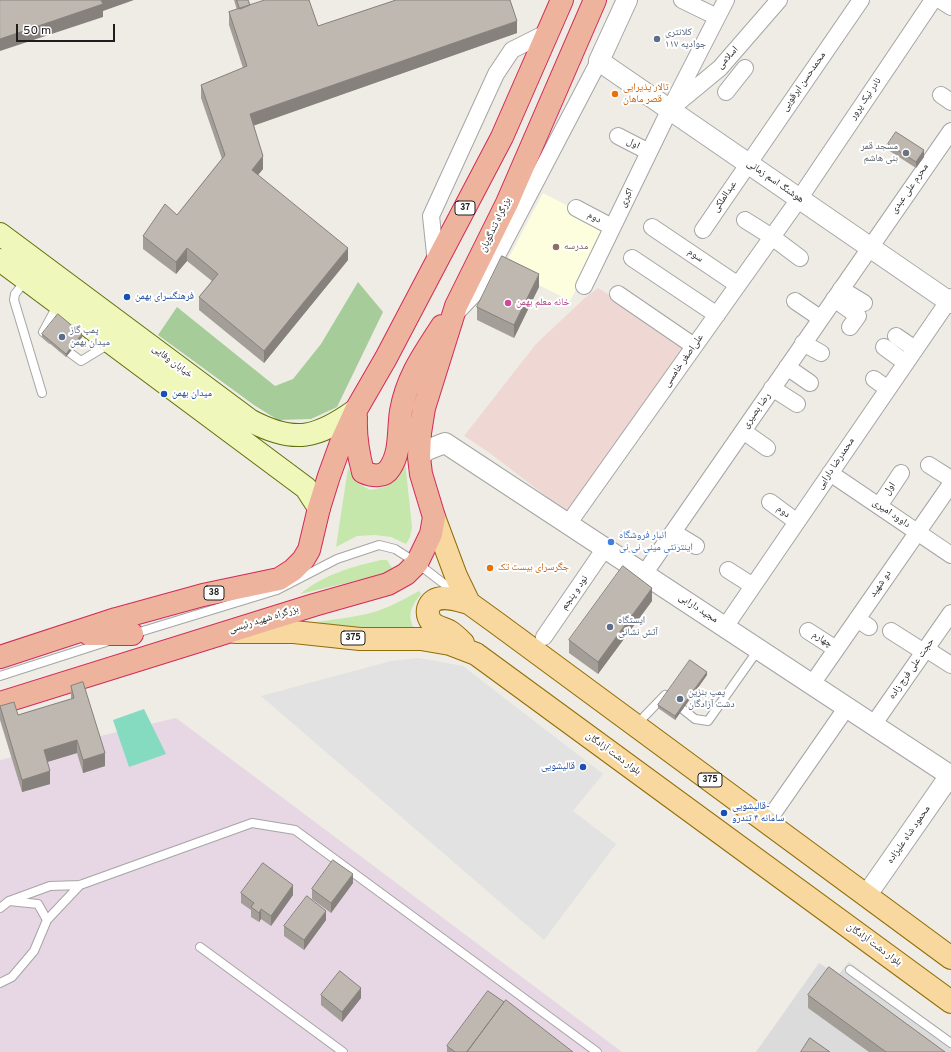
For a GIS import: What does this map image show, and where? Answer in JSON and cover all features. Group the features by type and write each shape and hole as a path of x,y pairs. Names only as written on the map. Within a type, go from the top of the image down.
{"highway":[{"name":"37","path":"356,410 386,358 502,137 562,0"},
{"name":"بزرگراه تندگویان","path":"418,457 424,408 454,311 507,203 595,0"},
{"path":"356,410 355,430 357,451 363,472 376,476 383,474 390,469 395,459 401,411 416,366 454,311"},
{"name":"38","path":"0,657 116,619 203,595 279,579 293,570 303,560 309,550 319,508 341,443 356,410"},
{"name":"بزرگراه شهید رئیسی","path":"0,703 388,584 406,574 417,563 432,534 434,517 421,474 418,457"},
{"path":"68,635 132,634"}],"main road":[{"name":"خیابان وفایی","path":"0,234 251,421 265,428 290,436 317,433 337,424 356,410"},
{"path":"0,260 306,488 319,508"},
{"name":"375","path":"434,517 456,576 469,603 951,958"},
{"path":"469,603 438,598 430,603 428,616 433,624 449,632 476,654"},
{"name":"بلوار دشت آزادگان","path":"228,632 294,632 360,639 421,639 450,644 476,654 951,1002"}],"street":[{"path":"454,311 480,288 599,61 627,0"},
{"path":"682,0 717,17"},
{"name":"اکبری","path":"584,286 670,109 726,0"},
{"name":"اسلامی","path":"670,109 720,68 779,0"},
{"name":"محمدحسن ابرقویی","path":"748,163 861,0"},
{"name":"نادر نیک پرور","path":"799,199 933,0"},
{"path":"940,0 951,7"},
{"path":"436,264 431,216 496,74 512,50 548,32"},
{"name":"هوشنگ اسم زمانی","path":"599,61 799,199 950,300"},
{"path":"720,68 730,86 745,68"},
{"name":"محرم علی عبدی","path":"870,247 951,131"},
{"name":"اول","path":"618,136 649,152"},
{"name":"عبدالملکی","path":"703,230 748,163"},
{"name":"علی‌اصغر خامسی","path":"568,524 799,199"},
{"name":"دوم","path":"576,208 612,227"},
{"path":"745,220 772,237 800,258"},
{"name":"سوم","path":"652,227 738,285"},
{"name":"رضا بصیری","path":"644,574 870,247"},
{"path":"632,258 716,315"},
{"path":"618,294 694,346"},
{"path":"837,294 864,303"},
{"path":"837,294 858,316 850,327"},
{"name":"محمدرضا دارایی","path":"725,627 950,300"},
{"path":"795,301 820,318"},
{"path":"896,336 915,349"},
{"path":"804,343 820,353"},
{"path":"884,347 906,363"},
{"path":"787,367 810,383"},
{"path":"874,380 888,389"},
{"path":"772,388 796,404"},
{"path":"743,431 767,448"},
{"name":"مجید دارابی","path":"418,457 427,450 445,443 951,775"},
{"path":"929,465 951,479"},
{"name":"داوود امیری","path":"830,473 951,555"},
{"name":"اول","path":"879,506 901,473"},
{"name":"دو شهید","path":"812,684 836,649 863,623 918,532 951,484"},
{"name":"دوم","path":"770,502 797,522"},
{"path":"673,532 696,546"},
{"name":"نود و پنجم","path":"544,637 605,548"},
{"path":"728,570 753,586"},
{"name":"حجت علی فرج زاده","path":"873,725 951,613"},
{"name":"چهارم","path":"808,631 836,649"},
{"path":"891,631 951,665"},
{"path":"767,822 847,707"},
{"name":"محمود شاه علیزاده","path":"866,896 951,775"}],"lane":[{"path":"27,280 15,294 14,300 42,393"},
{"path":"58,304 42,332 62,348 81,361 111,343"},
{"path":"0,676 277,590 337,559 379,544 395,549 417,563 469,603"},
{"path":"636,725 665,695 695,719 708,721 759,649"},
{"path":"0,908 9,901 50,886 80,884 252,823 295,830 597,1052"},
{"path":"0,983 12,977 34,951 47,920 80,884"},
{"path":"9,901 38,904 47,920"},
{"path":"200,947 343,1052"},
{"path":"850,970 951,1043"}],"shaded area":[{"name":"مدرسه","path":"543,193 609,227 570,301 504,267"},
{"path":"598,288 688,344 567,512 487,451 464,436 536,344 586,297"},
{"path":"419,658 463,666 603,774 573,811 616,844 544,940 261,696 391,661"},
{"path":"176,718 622,1052 0,1052 0,760"},
{"path":"849,962 951,1037 951,1052 756,1052 819,963 838,975"}],"green space":[{"path":"358,282 383,312 337,407 311,419 278,420 254,405 158,335 177,307 275,386 293,379 321,344"},
{"path":"405,461 412,527 410,537 406,544 391,537 375,535 357,536 336,547 348,468 356,482 370,490 384,487 393,482 399,474"},
{"path":"387,560 392,568 389,573 300,594 309,587 329,576 359,565"},
{"path":"419,591 421,594 413,605 411,614 414,628 372,629 316,622 348,618 380,610"},
{"path":"144,709 166,754 129,767 113,720"}],"building":[{"path":"0,0 101,0 103,4 0,39"},
{"path":"237,0 248,0 250,5 240,9"},
{"path":"265,0 309,0 318,26 396,0 510,0 517,21 250,114 263,156 252,170 348,248 264,351 199,297 218,274 187,248 176,262 143,236 165,204 177,215 225,155 201,85 247,66 229,12"},
{"path":"896,132 924,150 916,162 888,144"},
{"name":"خانه معلم بهمن","path":"502,256 539,274 514,325 477,307"},
{"name":"پمپ گاز میدان بهمن","path":"58,314 82,334 66,354 42,334"},
{"name":"ایستگاه آتش نشانی","path":"623,566 652,588 598,662 569,640"},
{"path":"690,660 707,672 675,716 658,705"},
{"path":"83,682 105,753 83,760 77,740 44,750 50,771 22,780 0,706 14,702 18,715 74,698 71,686"},
{"path":"333,860 353,874 331,903 312,889"},
{"path":"263,863 293,885 271,916 261,909 259,913 251,907 254,903 241,893"},
{"path":"307,896 326,911 304,940 284,926"},
{"path":"829,967 945,1052 886,1052 808,995"},
{"path":"340,971 361,988 342,1012 321,995"},
{"path":"488,991 504,1002 467,1052 455,1052 447,1046"},
{"path":"506,1000 573,1052 467,1052"},
{"path":"810,1038 830,1052 801,1052"}],"place":[{"name":"کلانتری ۱۱۷ جوادیه","path":"657,39"},
{"name":"تالار پذیرایی قصر ماهان","path":"615,94"},
{"name":"مسجد قمر بنی هاشم","path":"906,153"},
{"name":"مدرسه","path":"556,247"},
{"name":"فرهنگسرای بهمن","path":"127,297"},
{"name":"خانه معلم بهمن","path":"508,303"},
{"name":"پمپ گاز میدان بهمن","path":"62,337"},
{"name":"میدان بهمن","path":"164,394"},
{"name":"انبار فروشگاه اینترنتی مینی نی نی","path":"611,542"},
{"name":"جگرسرای بیست تک","path":"490,568"},
{"name":"ایستگاه آتش نشانی","path":"610,627"},
{"name":"پمپ بنزین دشت آزادگان","path":"680,699"},
{"name":"قالیشویی","path":"583,767"},
{"name":"قالیشویی- سامانه ۴ تندرو","path":"724,813"}]}
